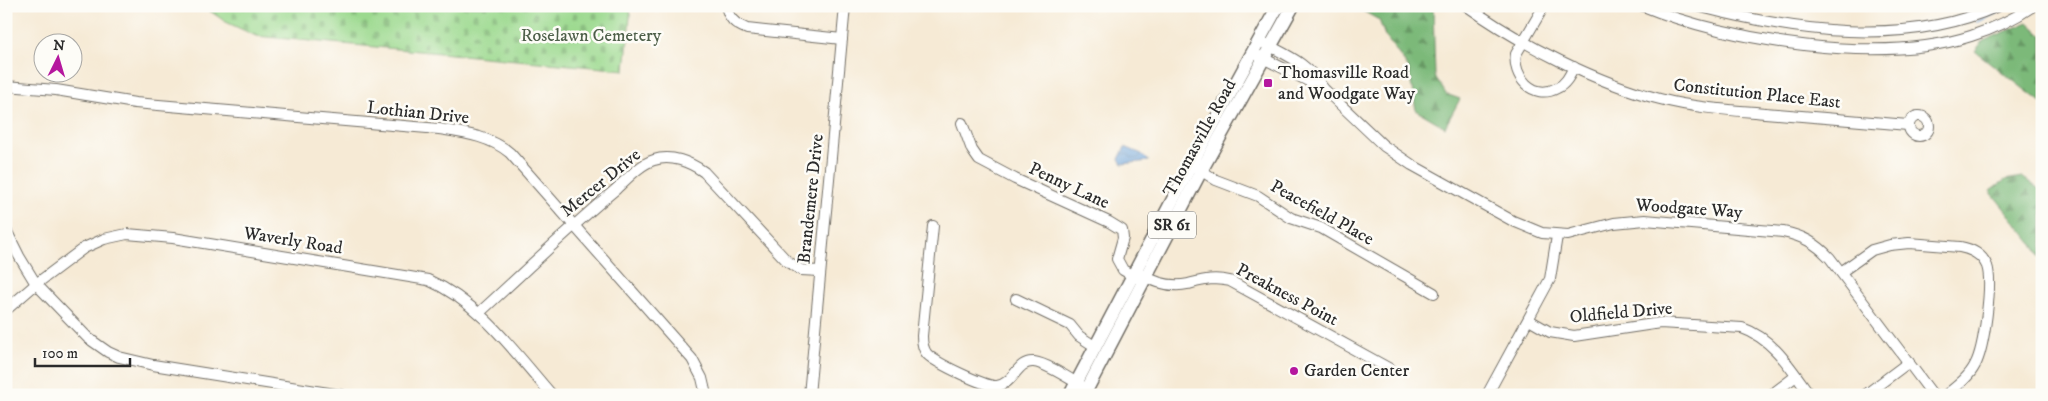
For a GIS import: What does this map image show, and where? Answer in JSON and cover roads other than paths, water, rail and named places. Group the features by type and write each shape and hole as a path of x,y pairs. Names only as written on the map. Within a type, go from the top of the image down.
{"main road":[{"name":"Thomasville Road","path":"1266,44 1278,6"},
{"name":"Thomasville Road","path":"1070,395 1083,389 1139,276 1196,168 1266,44 1293,6"},
{"name":"Thomasville Road","path":"1083,389 1096,347 1139,276"}],"street":[{"path":"726,6 729,17 736,25 747,29 842,38"},
{"name":"Brandemere Drive","path":"809,395 845,6"},
{"name":"Constitution Place East","path":"1467,6 1524,41 1574,67 1615,86 1660,99 1685,104 1908,125"},
{"path":"1544,6 1516,54 1517,72 1528,87 1543,91 1557,88 1566,82 1574,67"},
{"path":"1643,6 1707,27 1760,39 1811,46 1870,48 1933,45 1964,38 1994,28 2033,6"},
{"path":"1697,6 1782,24 1828,30 1864,31 1904,30 1945,25 1970,18 1998,6"},
{"name":"Woodgate Way","path":"1266,44 1304,65 1314,73 1324,89 1384,146 1412,165 1513,221 1542,233 1557,236 1577,234 1614,223 1645,220 1783,232 1796,235 1814,243 1841,272 1933,395"},
{"name":"Woodgate Way","path":"1259,56 1324,89"},
{"name":"Lothian Drive","path":"6,86 56,90 136,103 470,133 494,142 510,153 692,359 702,378 706,395"},
{"name":"Penny Lane","path":"962,123 972,150 979,160 1122,230 1123,238 1117,259 1122,270 1139,276"},
{"name":"Mercer Drive","path":"480,313 573,226 650,161 664,158 677,159 696,166 704,172 766,241 794,268 820,271"},
{"name":"Peacefield Place","path":"1196,168 1216,180 1258,196 1291,218 1321,228 1434,293"},
{"path":"933,226 922,336 926,352 935,360 992,386 1003,384 1024,364 1032,362 1042,364 1083,389"},
{"path":"6,230 36,284 88,338 101,348 119,357 281,390 341,395"},
{"name":"Waverly Road","path":"6,310 36,284 91,244 115,236 144,235 418,278 441,286 454,293 480,313 552,395"},
{"path":"1487,395 1550,279 1557,236"},
{"path":"1841,272 1872,250 1900,243 1960,247 1969,249 1979,255 1987,266 1989,280 1982,349 1971,371 1946,395"},
{"name":"Preakness Point","path":"1139,276 1174,286 1187,285 1208,278 1230,281 1390,369"},
{"path":"1016,299 1070,325 1079,336 1096,347"},
{"name":"Oldfield Drive","path":"1529,320 1550,332 1574,336 1660,322 1742,328 1770,344 1810,395"},
{"path":"1864,395 1908,362"},
{"path":"1771,395 1796,376"}],"water":[{"path":"1125,147 1142,154 1149,161 1122,164 1119,159"}],"waterway":[{"path":"1977,22 2011,6"}],"place":[{"name":"Thomasville Road and Woodgate Way","path":"1268,83"},
{"name":"Garden Center","path":"1294,371"}],"park label":[{"name":"Roselawn Cemetery","path":"591,36"}]}
